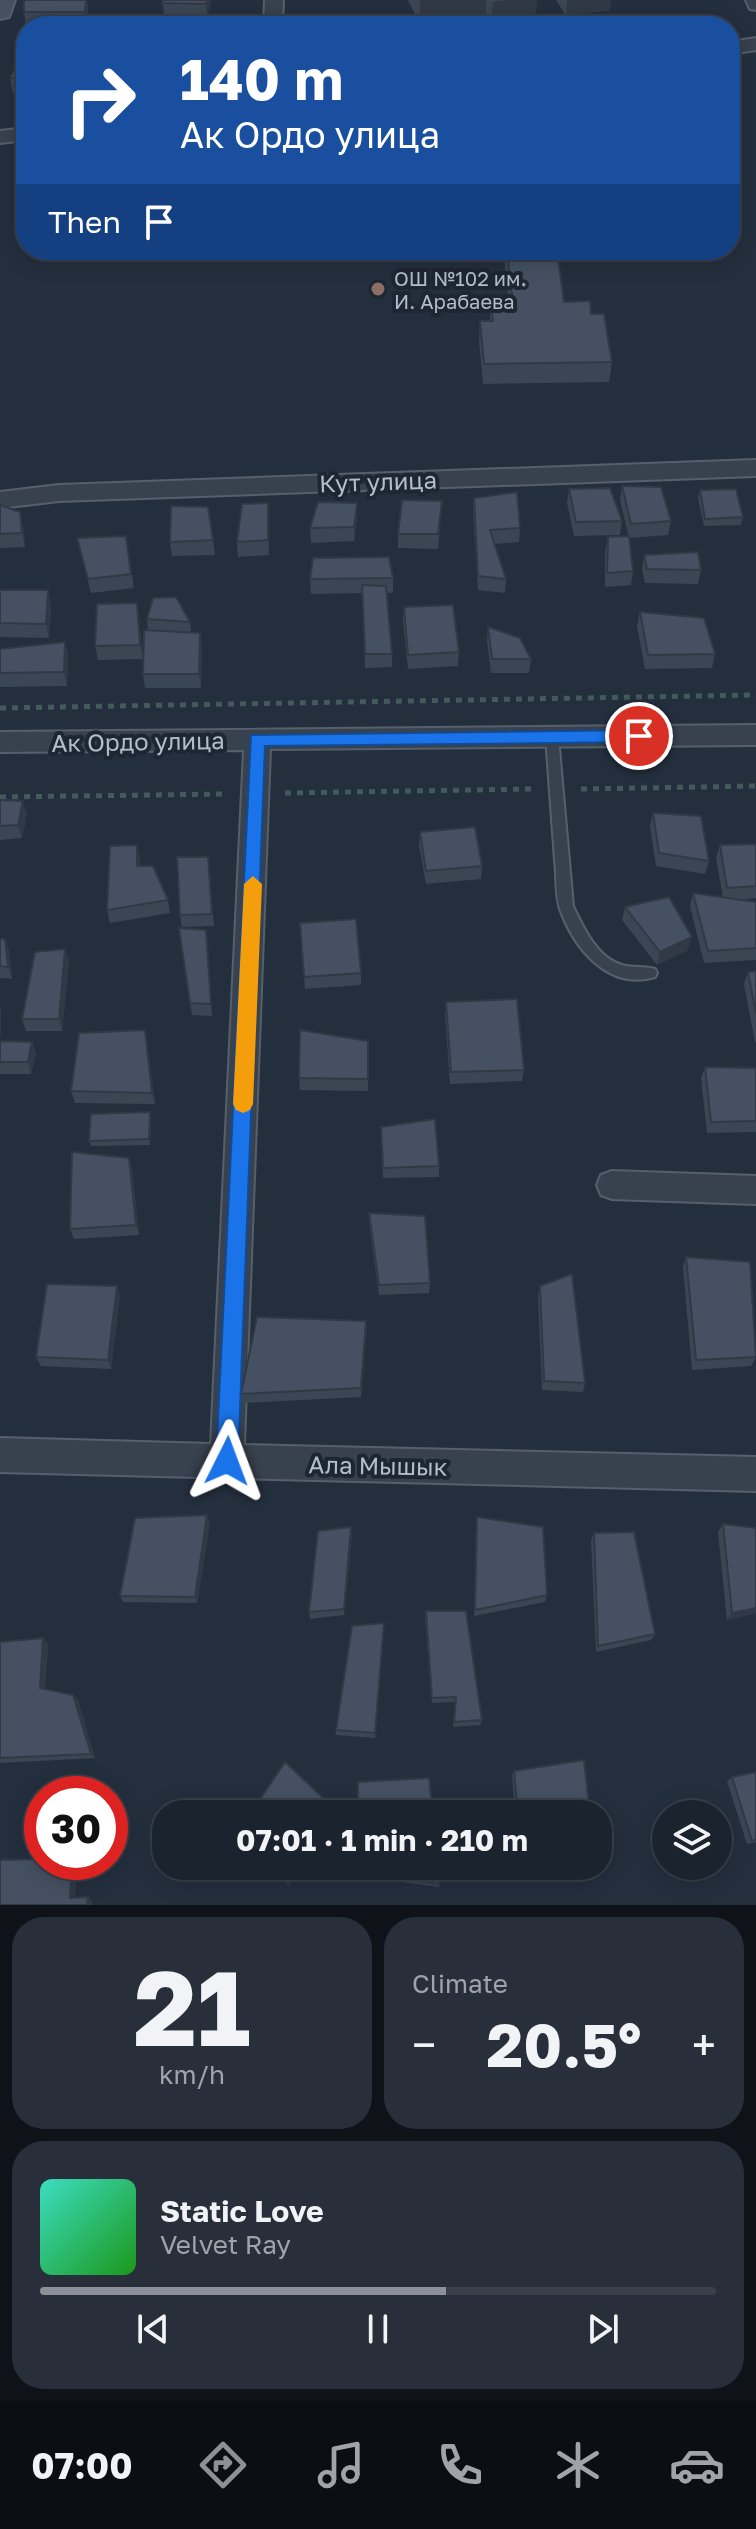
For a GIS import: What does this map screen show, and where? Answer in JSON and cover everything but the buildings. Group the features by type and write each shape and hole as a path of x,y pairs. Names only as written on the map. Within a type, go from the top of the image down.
{"street":[{"name":"Кут улица","path":"0,500 59,493 756,468"},
{"name":"Ак Ордо улица","path":"0,742 756,735"},
{"path":"227,1461 257,740"},
{"path":"612,1185 756,1190"},
{"name":"Ала Мышык","path":"0,1455 756,1474"}],"lane":[{"path":"552,737 566,906 579,934 601,961 620,971 650,973"}],"path":[{"path":"0,708 756,695"},
{"path":"0,797 756,786"}],"slow traffic":[{"path":"243,1104 253,884"}],"place":[{"name":"ОШ №102 им. И. Арабаева","path":"378,289"}],"route":[{"path":"227,1461 257,740 639,736"}]}
